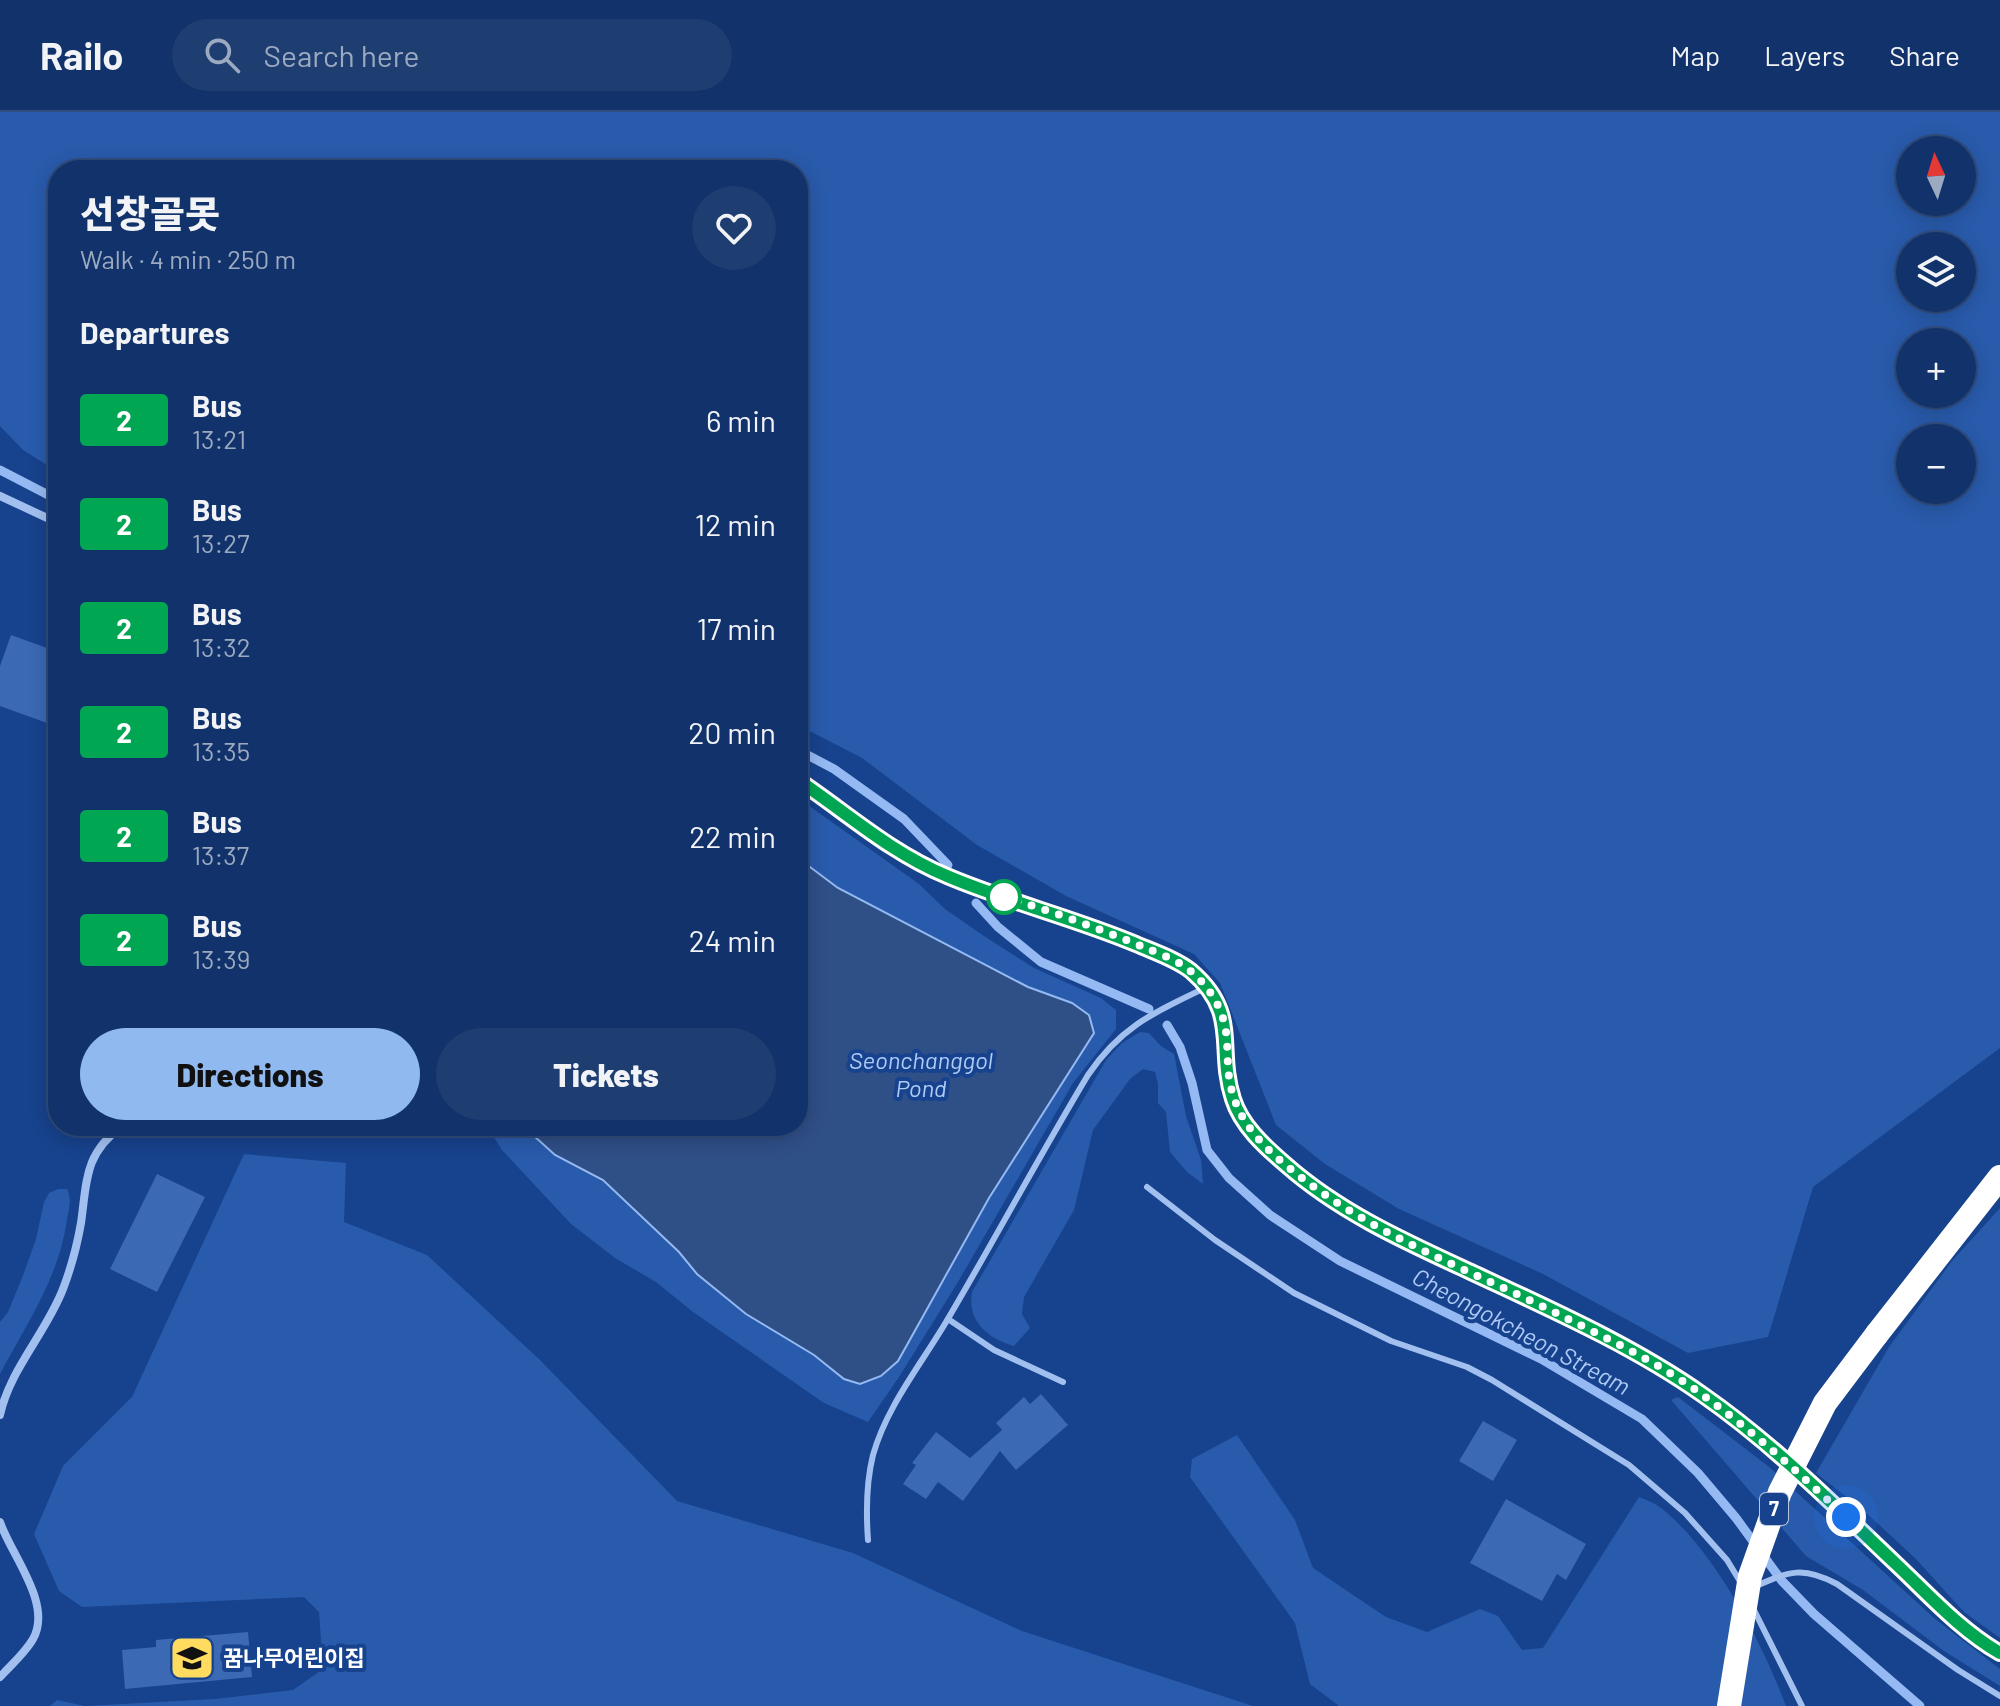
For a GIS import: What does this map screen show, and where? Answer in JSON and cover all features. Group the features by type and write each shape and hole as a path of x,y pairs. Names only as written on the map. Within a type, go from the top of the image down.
{"highway":[{"name":"7","path":"1729,1706 1750,1576 1780,1492 1825,1403 2000,1177"}],"street":[{"path":"0,496 48,518"},
{"path":"808,787 919,864 1116,936 1187,968 1207,987 1223,1016 1233,1100 1256,1138 1286,1166 1329,1198 1375,1225 1563,1316 1704,1395 1806,1480 1957,1621 2000,1653"},
{"path":"0,1415 8,1391 63,1290 78,1242 89,1164 110,1136"},
{"path":"0,1522 37,1604 38,1620 31,1643 0,1677"}],"lane":[{"path":"868,1540 868,1486 881,1433 1067,1109 1101,1055 1131,1028 1207,987"},
{"path":"1147,1187 1215,1240 1294,1293 1391,1341 1467,1367 1492,1380 1629,1465 1655,1485 1711,1540 1733,1569 1802,1706"},
{"path":"948,1319 994,1350 1063,1382"},
{"path":"1745,1591 1785,1572 1820,1574 2000,1696"}],"shaded area":[{"path":"0,112 2000,112 2000,1048 1813,1187 1768,1337 1688,1353 1543,1274 1399,1209 1325,1164 1276,1125 1220,983 1194,954 1066,896 977,845 862,758 808,730 808,160 48,160 48,466 23,450 0,426"},
{"name":"Seonchanggol Pond","path":"808,805 919,884 945,909 984,936 1034,968 1101,998 1116,1010 1116,1029 1073,1083 958,1282 868,1422 824,1403 693,1312 656,1282 615,1258 571,1224 502,1150 493,1136 808,1136"},
{"path":"1140,1032 1149,1033 1174,1054 1186,1116 1201,1160 1203,1184 1187,1172 1170,1152 1166,1112 1158,1103 1155,1072 1143,1069 1130,1079 1093,1130 1074,1210 1024,1297 1022,1314 1030,1328 1014,1346 1004,1343 988,1333 976,1320 971,1302 972,1292 1106,1060 1122,1043"},
{"path":"244,1154 346,1163 344,1222 427,1255 540,1360 677,1501 853,1553 1022,1631 1253,1706 85,1706 215,1699 293,1690 323,1669 319,1612 304,1597 82,1607 59,1591 34,1534 63,1466 132,1397"},
{"path":"67,1189 70,1200 57,1261 41,1300 0,1374 0,1322 8,1312 24,1273 44,1202 49,1193"},
{"path":"2000,1208 2000,1638 1964,1612 1916,1559 1862,1509 1816,1473 1889,1347 1952,1261"},
{"path":"1678,1397 1768,1466 1934,1618 2000,1669 2000,1686 1944,1651 1863,1590 1806,1556 1671,1400"},
{"path":"1237,1435 1295,1520 1313,1568 1386,1617 1427,1632 1480,1609 1498,1616 1522,1650 1543,1648 1639,1497 1653,1503 1681,1526 1718,1572 1750,1627 1786,1706 1339,1706 1310,1684 1295,1623 1190,1477 1192,1459"},
{"path":"57,1700 85,1706 50,1706"}],"water":[{"name":"Seonchanggol Pond","path":"808,866 838,888 1028,987 1072,1003 1089,1015 1094,1033 989,1198 898,1361 881,1376 860,1384 844,1379 814,1355 746,1314 697,1274 679,1252 603,1180 555,1155 534,1136 808,1136"}],"building":[{"path":"11,635 48,648 48,723 0,706 0,666"},
{"path":"157,1174 205,1197 157,1292 110,1269"},
{"path":"1041,1394 1068,1425 1016,1470 1000,1451 963,1501 938,1482 926,1499 903,1484 916,1465 912,1463 936,1432 970,1458 1002,1430 996,1423 1024,1397 1030,1404"},
{"path":"1483,1421 1517,1440 1493,1481 1459,1461"},
{"path":"1506,1499 1586,1544 1566,1580 1557,1574 1542,1601 1470,1563"},
{"path":"248,1632 252,1677 125,1689 122,1650 156,1647 156,1640"}],"waterway":[{"name":"Cheongokcheon Stream","path":"0,470 48,495"},
{"name":"Cheongokcheon Stream","path":"808,755 834,769 904,819 948,865"},
{"name":"Cheongokcheon Stream","path":"976,903 998,927 1041,962 1149,1009"},
{"name":"Cheongokcheon Stream","path":"1167,1025 1180,1047 1192,1083 1207,1150 1229,1178 1270,1215 1340,1261 1541,1359 1642,1419 1698,1473 1782,1581 1814,1614 1920,1706"}],"bus line":[{"name":"2","path":"808,787 919,864 1116,936 1187,968 1207,987 1223,1016 1233,1100 1256,1138 1286,1166 1329,1198 1375,1225 1563,1316 1704,1395 1806,1480 1957,1621 2000,1653"}],"place":[{"name":"꿈나무어린이집","path":"192,1658"}],"route":[{"path":"1004,897 1116,936 1187,968 1207,987 1223,1016 1233,1100 1256,1138 1286,1166 1329,1198 1375,1225 1563,1316 1704,1395 1846,1517"}]}
